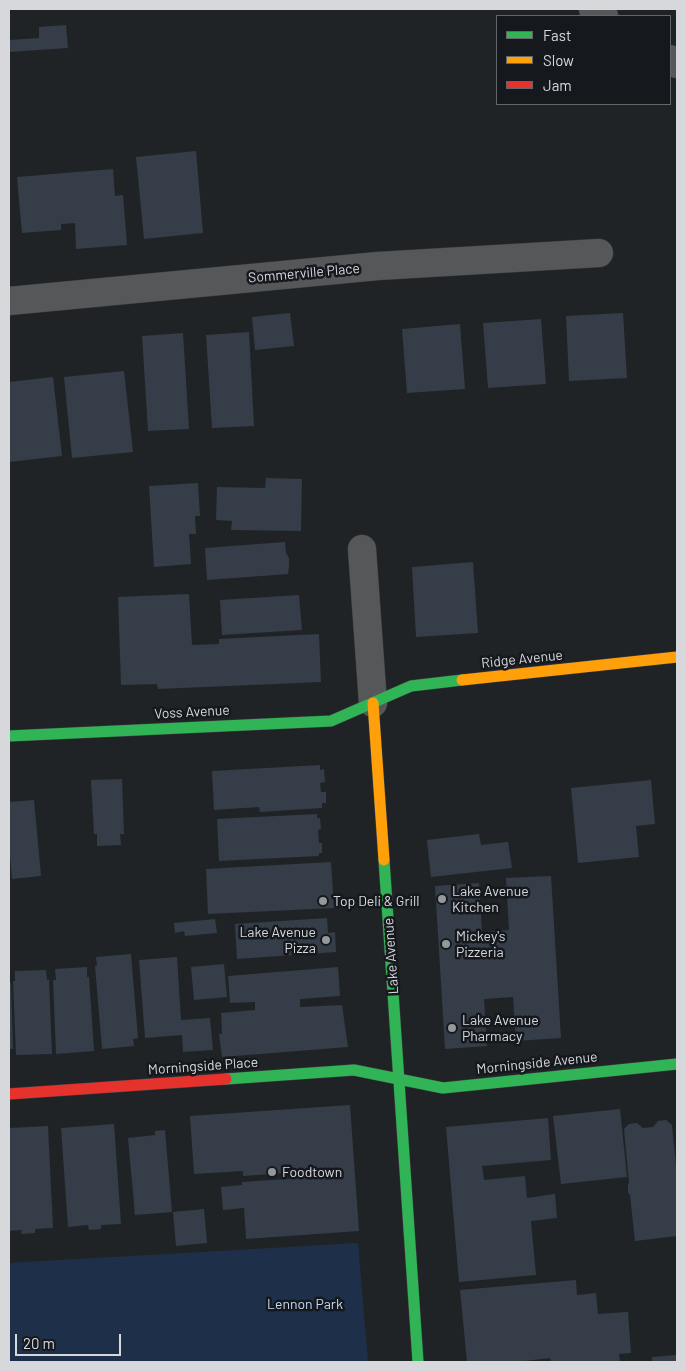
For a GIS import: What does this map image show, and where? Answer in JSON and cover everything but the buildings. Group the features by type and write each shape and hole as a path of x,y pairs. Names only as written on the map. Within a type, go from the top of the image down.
{"street":[{"name":"Sommerville Place","path":"9,301 378,266 599,253"},
{"name":"Lake Avenue","path":"362,549 418,1362"},
{"name":"Ridge Avenue","path":"373,703 411,686 677,657"},
{"name":"Voss Avenue","path":"9,736 331,721 373,703"},
{"name":"Morningside Avenue","path":"400,1080 443,1088 677,1064"},
{"name":"Morningside Place","path":"9,1094 354,1070 400,1080"}],"green space":[{"name":"Lennon Park","path":"358,1243 368,1362 9,1362 9,1263"}],"traffic: fast":[{"path":"9,736 331,721 411,686 462,680"},
{"path":"384,860 418,1362"},
{"path":"226,1079 354,1070 443,1088 677,1064"}],"traffic: slow":[{"path":"462,680 677,657"},
{"path":"373,703 384,860"}],"traffic: jam":[{"path":"9,1094 226,1079"}],"place":[{"name":"Lake Avenue Kitchen","path":"442,899"},
{"name":"Top Deli & Grill","path":"323,901"},
{"name":"Lake Avenue Pizza","path":"326,940"},
{"name":"Mickey's Pizzeria","path":"446,944"},
{"name":"Lake Avenue Pharmacy","path":"452,1028"},
{"name":"Foodtown","path":"272,1172"}]}
